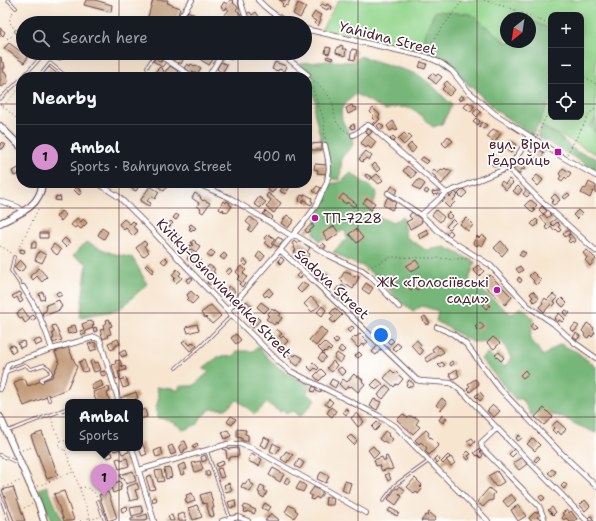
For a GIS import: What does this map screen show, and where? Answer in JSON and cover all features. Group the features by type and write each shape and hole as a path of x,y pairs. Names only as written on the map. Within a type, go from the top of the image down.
{"main road":[{"path":"0,126 16,142"},
{"path":"0,223 24,212 35,203 41,188"},
{"path":"0,417 39,505 44,521"}],"street":[{"path":"181,16 192,0"},
{"path":"240,0 245,16"},
{"path":"258,0 268,10 277,16"},
{"name":"Yahidna Street","path":"312,31 427,57 441,63 452,71 468,91 495,114 564,158 596,176"},
{"path":"167,60 185,72"},
{"path":"211,72 219,60"},
{"path":"290,60 304,72"},
{"path":"353,135 368,125 446,193"},
{"path":"421,215 446,193 508,168 520,152 529,136"},
{"path":"228,310 316,206 327,182 329,169 325,145"},
{"path":"508,168 538,198 596,251"},
{"name":"Kvitky-Osnovianenka Street","path":"105,188 119,197 278,361 290,371 379,416 395,426 488,521"},
{"path":"207,188 230,198 292,236 297,236 328,255 362,270 370,276 399,306"},
{"path":"388,193 421,215 444,237 490,265 528,306 554,324 575,343 596,358"},
{"path":"0,202 18,207 24,212"},
{"name":"Sadova Street","path":"280,250 417,380 451,383 464,393 588,521"},
{"path":"22,288 33,302 45,328 52,349"},
{"path":"437,327 453,334 466,344 500,389 560,452 596,486"},
{"path":"0,389 3,383 6,367 9,364 52,349 97,338 100,340 118,399"},
{"path":"497,428 481,443 482,448 539,506 544,521"},
{"path":"139,470 228,444 240,444 366,512"},
{"path":"133,451 154,521"},
{"path":"222,521 238,517 248,521"}],"lane":[{"path":"8,0 16,8"},
{"path":"28,72 39,60"},
{"path":"147,67 152,60"},
{"path":"43,72 50,63 61,72"},
{"path":"0,99 16,84"},
{"path":"14,257 11,271 22,288"},
{"path":"176,368 232,315"},
{"path":"5,373 25,365 30,369 44,365 49,368 51,373 50,375 41,379 42,381"},
{"path":"48,396 49,400"},
{"path":"7,432 65,409"},
{"path":"207,450 230,518"},
{"path":"0,455 21,464"},
{"path":"382,501 395,485 429,461"},
{"path":"0,495 9,521"},
{"path":"98,501 105,521"}],"path":[{"path":"424,51 463,0"},
{"path":"484,0 514,9 548,24"},
{"path":"0,36 4,39 9,38 16,31 10,24 10,17 16,8"},
{"path":"144,72 147,67"},
{"path":"584,77 596,84"},
{"path":"312,79 330,98 333,104 335,120 338,125 353,135"},
{"path":"312,86 324,120 325,145"},
{"path":"3,106 16,92"},
{"path":"0,104 16,118"},
{"path":"564,158 591,112 596,109"},
{"path":"535,140 548,112"},
{"path":"0,246 10,252 14,257 39,207"},
{"path":"362,270 390,258 481,259"},
{"path":"50,415 61,441"},
{"path":"61,441 58,443 58,447 65,450"},
{"path":"61,441 65,442"},
{"path":"22,450 33,447"},
{"path":"65,451 91,521 103,516"},
{"path":"38,486 74,472"},
{"path":"0,489 22,480"},
{"path":"80,488 86,487 94,492 98,501"},
{"path":"24,508 33,504"},
{"path":"80,521 90,518"}],"green space":[{"path":"339,0 596,0 596,154 478,93 437,57 321,30"},
{"path":"435,11 471,14 500,37 500,48 536,48 536,23 548,28 548,104 533,135 495,110 454,69 424,51 424,35"},
{"path":"360,56 417,74 432,85 452,105 442,124 433,127 414,110 400,107 386,110 356,94 341,110 342,120 352,137 353,145 342,157 340,180 327,178 325,145 321,140 314,111 316,102 312,92 312,81 314,78 312,76 312,72 308,72 300,64 328,61 353,62"},
{"path":"596,118 596,134 589,126"},
{"path":"541,127 557,135 577,152 596,158 596,170 537,136"},
{"path":"351,173 377,192 371,214 393,223 402,216 406,237 426,250 445,247 475,262 469,280 511,314 521,307 534,319 530,338 543,356 560,344 577,352 596,367 596,433 563,417 537,412 532,416 522,399 515,399 481,359 488,353 505,367 511,358 502,341 472,342 436,321 438,311 422,306 413,312 377,277 362,266 346,260 333,252 347,239 345,230 319,241 314,233 316,219 329,184 341,182"},
{"path":"86,242 111,253 133,258 147,284 119,310 80,317 87,263 73,256"},
{"path":"258,347 275,365 288,374 311,385 306,394 316,399 300,417 294,411 287,413 283,410 280,412 267,403 255,414 237,400 226,409 211,409 201,417 198,424 184,430 178,425 165,419 157,418 156,409 159,396 156,387 180,390 179,386 193,386 209,372 203,368 218,357 233,356 237,351 253,351"},
{"path":"47,486 62,521 51,521 39,489"}],"building":[{"path":"86,0 95,0 112,5 111,12 84,5"},
{"path":"153,0 168,0 167,3 180,8 178,16 148,16"},
{"path":"230,0 232,0 238,7 236,10 241,14 240,16 224,16 229,10 226,8 225,10 221,7 224,2 227,4"},
{"path":"279,0 290,0 287,6 285,5 284,7 282,6 282,1"},
{"path":"298,3 306,7 301,16 293,14"},
{"path":"322,4 326,6 327,4 332,7 331,10 328,8 327,10 320,6"},
{"path":"188,11 196,16 186,16"},
{"path":"250,12 252,15 256,12 259,16 247,16 246,14"},
{"path":"315,12 321,15 319,19 321,20 318,26 314,23 316,21 312,19"},
{"path":"0,28 5,32 3,36 0,33"},
{"path":"9,43 16,48 16,57 4,48"},
{"path":"340,45 343,46 342,49 346,49 345,56 336,53 337,47 340,47"},
{"path":"326,47 331,48 329,54 325,53"},
{"path":"352,49 357,50 355,60 350,59"},
{"path":"327,56 333,58 332,60 326,58"},
{"path":"0,57 2,63 4,63 4,73 6,73 8,82 2,87 0,86"},
{"path":"158,60 161,62 162,60 166,62 162,67 153,61"},
{"path":"174,60 183,60 181,64 178,62 177,64 173,62"},
{"path":"201,60 213,60 209,65"},
{"path":"221,62 227,65 223,72 217,69"},
{"path":"275,62 286,66 284,71 272,69"},
{"path":"421,62 427,64 425,69 419,67"},
{"path":"187,64 190,66 191,64 201,68 198,72 190,72 184,68"},
{"path":"170,66 178,71 165,72"},
{"path":"49,67 55,72 45,72"},
{"path":"160,67 164,71 163,72 155,72"},
{"path":"432,73 436,76 438,74 442,77 436,84 428,77"},
{"path":"447,81 455,90 449,96 442,89"},
{"path":"461,95 464,97 461,101 458,99"},
{"path":"468,102 474,106 471,112 464,107"},
{"path":"352,105 353,108 355,107 357,110 348,114 346,108"},
{"path":"373,108 380,115 378,117 380,119 374,125 372,124 375,121 372,118 374,116 370,112"},
{"path":"477,108 481,112 477,117 473,113"},
{"path":"476,118 480,121 478,125 473,121"},
{"path":"393,121 398,129 396,131 394,129 390,131 387,126"},
{"path":"482,122 487,125 484,129 479,126"},
{"path":"380,123 384,127 381,130 377,126"},
{"path":"354,124 355,128 352,129 350,126"},
{"path":"369,128 372,132 369,135 366,132"},
{"path":"493,129 501,133 495,142 487,137"},
{"path":"404,133 407,136 409,134 412,137 404,145 398,139"},
{"path":"368,135 376,142 371,149 368,146 366,148 361,143"},
{"path":"393,136 396,139 393,142 390,139"},
{"path":"448,136 453,141 446,147 442,143"},
{"path":"510,140 516,144 511,153 506,150 511,146 511,143 509,142"},
{"path":"2,142 6,145 1,150 0,144"},
{"path":"322,143 322,150 312,150 312,144"},
{"path":"411,143 416,148 412,153 407,147"},
{"path":"535,145 539,147 537,149 544,153 540,160 532,156 534,154 529,151 532,146 534,147"},
{"path":"366,151 372,156 369,160 366,158 362,162 359,159"},
{"path":"423,157 429,161 426,164 420,160"},
{"path":"495,157 501,162 495,167 491,164 493,162 491,161"},
{"path":"516,162 526,168 525,170 522,169 519,174 514,170"},
{"path":"375,163 380,169 377,172 372,166"},
{"path":"315,164 327,165 327,174 317,173 318,170 314,169"},
{"path":"407,166 416,173 412,178 403,171"},
{"path":"445,168 452,171 442,184 431,173 434,169 438,173 441,169 443,170"},
{"path":"563,168 571,173 567,179 565,177 562,181 559,179 561,176 559,174"},
{"path":"16,169 16,175 14,176 12,171"},
{"path":"366,174 372,177 370,180 365,176"},
{"path":"377,174 383,180 379,184 372,178"},
{"path":"537,175 543,180 538,186 532,180"},
{"path":"419,179 425,184 420,191 413,186"},
{"path":"509,179 513,183 506,190 500,184 502,181 505,184"},
{"path":"589,182 596,186 596,193 593,191 590,198 581,193 584,188 586,189"},
{"path":"317,186 321,188 317,194 313,191"},
{"path":"392,186 398,190 394,195 389,191"},
{"path":"518,186 522,190 518,195 513,191"},
{"path":"78,188 82,192 79,195 74,190"},
{"path":"133,188 138,188 136,191"},
{"path":"149,188 153,188 159,192 155,199 151,196 147,201 151,203 149,206 140,201"},
{"path":"270,188 276,188 272,193 268,190"},
{"path":"282,188 289,188 285,194 280,191"},
{"path":"426,189 429,191 427,194 424,192"},
{"path":"463,189 467,193 462,198 458,194"},
{"path":"527,189 531,193 527,197 523,194"},
{"path":"438,191 439,194 433,195 432,192"},
{"path":"455,192 458,195 453,200 455,202 449,208 442,201 448,194 450,197"},
{"path":"195,193 201,197 200,198 203,201 204,200 210,203 203,213 197,206 199,203 192,198"},
{"path":"268,193 281,203 274,213 266,207 271,200 266,196"},
{"path":"568,193 570,195 565,199 563,197"},
{"path":"305,194 312,198 311,201 313,202 311,205 304,199 302,203 299,201 301,195 304,196"},
{"path":"343,194 357,204 354,207 339,199"},
{"path":"555,194 560,200 554,205 551,203 554,200 551,198"},
{"path":"56,196 61,197 60,201 55,200"},
{"path":"259,197 266,202 260,208 254,204"},
{"path":"388,197 396,203 392,210 383,205"},
{"path":"367,198 375,203 371,210 363,203"},
{"path":"531,200 537,205 533,209 535,210 533,213 525,205"},
{"path":"223,201 226,203 227,201 232,206 228,212 224,212 223,209 222,211 219,209"},
{"path":"542,206 547,211 543,214 539,210"},
{"path":"436,210 444,217 440,222 432,215"},
{"path":"578,210 582,214 577,219 573,215"},
{"path":"61,211 66,215 61,221 56,217"},
{"path":"266,211 273,217 270,220 263,214"},
{"path":"412,212 422,220 421,223 410,229 406,222 412,219 409,216"},
{"path":"449,212 453,216 449,219 446,215"},
{"path":"550,212 557,218 550,223 553,226 557,222 560,225 558,227 561,230 559,232 556,229 554,231 551,227 548,230 545,227 547,225 540,217 544,214 547,218 551,215 549,213"},
{"path":"176,214 179,216 176,220 173,218"},
{"path":"287,215 294,220 288,228 281,223"},
{"path":"250,217 258,223 251,232 248,230 251,226 246,222"},
{"path":"77,218 81,222 83,219 87,223 81,229 77,226 75,228 71,225"},
{"path":"466,218 473,225 468,231 460,224"},
{"path":"124,219 130,224 133,221 136,224 133,227 138,231 133,236 126,228 124,230 119,224"},
{"path":"453,219 456,222 449,229 446,226"},
{"path":"536,219 538,224 535,227 531,224"},
{"path":"171,221 173,223 169,227 167,225"},
{"path":"191,224 196,228 191,231 189,226"},
{"path":"312,224 314,227 307,233 305,230"},
{"path":"334,226 339,233 328,241 323,233"},
{"path":"102,228 108,232 104,239 98,235"},
{"path":"171,229 179,236 173,242 167,236 171,233 169,231"},
{"path":"356,229 363,238 357,243 349,234"},
{"path":"427,229 429,234 420,239 418,234"},
{"path":"450,230 453,233 448,239 446,237 448,235 446,234"},
{"path":"568,230 570,233 565,237 563,234"},
{"path":"40,233 48,233 48,238 40,238"},
{"path":"268,234 275,239 271,244 273,245 271,248 264,243 267,240 264,238"},
{"path":"570,234 576,241 574,243 572,241 570,243 568,241 570,239 568,236"},
{"path":"482,235 487,238 482,246 478,244 477,246 473,243 477,236 479,238"},
{"path":"180,237 183,239 181,241 187,246 182,252 175,244"},
{"path":"278,237 283,240 278,247 273,244"},
{"path":"65,238 70,243 66,247 61,242"},
{"path":"193,240 200,246 196,252 188,249 190,245 192,246 193,244 191,243"},
{"path":"300,240 310,248 307,252 310,254 307,258 294,252 296,250 294,248 295,246 292,244 294,241 297,244"},
{"path":"144,241 147,244 144,246 149,252 143,257 136,248"},
{"path":"501,241 508,249 502,256 494,248"},
{"path":"32,242 36,242 36,248 31,248"},
{"path":"323,243 326,246 323,250 320,247"},
{"path":"54,244 61,250 57,255 50,249"},
{"path":"20,249 25,250 24,253 20,252"},
{"path":"211,250 215,253 211,258 207,255"},
{"path":"587,250 596,259 590,266 585,260 587,258 583,253"},
{"path":"39,251 46,255 42,263 35,260"},
{"path":"260,251 265,256 261,261 256,257"},
{"path":"522,251 526,253 523,257 519,255"},
{"path":"191,252 201,260 197,266 194,265 195,263 187,259"},
{"path":"224,253 227,256 224,260 220,257"},
{"path":"165,257 168,260 165,264 161,261"},
{"path":"281,257 284,260 281,264 278,261"},
{"path":"244,259 248,263 246,266 242,262"},
{"path":"20,260 26,266 19,272 14,267"},
{"path":"416,260 420,266 411,272 406,266"},
{"path":"148,264 154,270 152,273 145,266"},
{"path":"209,265 215,269 213,276 204,271"},
{"path":"478,265 484,271 479,276 473,270"},
{"path":"241,266 246,270 243,273 247,277 243,282 245,284 242,287 239,284 241,282 237,279 240,276 236,272"},
{"path":"520,266 523,270 519,273 516,269"},
{"path":"39,268 47,277 42,282 37,276 33,280 30,276"},
{"path":"230,268 232,271 228,275 226,272"},
{"path":"177,269 181,273 179,275 182,278 176,283 173,280 175,278 172,275"},
{"path":"345,271 351,273 350,274 355,277 356,275 359,277 353,289 340,279"},
{"path":"320,272 327,274 328,277 324,285 320,280 315,278 317,275 319,277 320,276"},
{"path":"533,272 541,280 536,285 529,276"},
{"path":"299,273 302,276 300,279 296,276"},
{"name":"ЖК «Голосіївські сади»","path":"490,275 512,297 505,305 482,283"},
{"path":"191,277 193,279 188,283 186,280"},
{"path":"211,277 215,279 210,285 207,283"},
{"path":"519,277 522,280 520,283 517,280"},
{"path":"416,278 423,285 417,290 414,287 411,290 407,286"},
{"path":"303,282 308,286 301,293 297,289"},
{"path":"366,283 373,288 369,294 362,289"},
{"path":"342,285 346,288 346,290 340,299 335,294 335,291"},
{"path":"229,286 235,291 229,298 223,293"},
{"path":"269,288 273,293 269,297 267,295 265,297 263,294"},
{"path":"60,291 62,295 58,297 56,293"},
{"path":"191,291 198,298 192,304 187,300 189,298 187,295"},
{"path":"533,291 539,298 534,302 531,299 533,297 530,294"},
{"path":"20,292 22,295 20,296 23,301 20,303 17,297 14,299 12,296"},
{"path":"43,292 45,299 41,300 39,294"},
{"path":"553,294 558,298 554,302 556,303 553,306 551,304 544,312 539,307 545,298 547,300"},
{"path":"311,297 320,305 312,312 304,304"},
{"path":"562,298 567,303 563,307 558,302"},
{"path":"59,300 62,307 60,310 43,316 42,313 46,311 47,308 46,305"},
{"path":"246,301 252,306 246,313 240,307"},
{"path":"261,302 269,308 264,313 257,307"},
{"path":"487,302 490,306 486,309 483,305"},
{"path":"211,305 221,316 212,324 201,313"},
{"path":"322,306 326,310 322,316 317,312"},
{"path":"335,308 342,315 334,323 330,320 334,316 330,313"},
{"path":"23,309 29,318 33,315 36,318 32,321 30,319 25,323 22,318 20,319 17,313"},
{"path":"272,309 274,311 275,309 281,314 279,316 282,318 277,324 276,322 274,325 266,319 269,316 267,315"},
{"path":"566,310 570,313 567,316 563,313"},
{"path":"559,313 565,319 562,322 559,320 558,322 554,319"},
{"path":"425,316 430,323 426,325 422,318"},
{"path":"257,317 260,320 253,328 250,325"},
{"path":"109,319 112,326 109,327 111,334 107,335 108,337 103,339 100,330 104,329 103,325 107,323 106,320"},
{"path":"93,321 93,328 85,331 86,334 82,335 80,331 84,330 82,324"},
{"path":"480,322 484,327 479,331 475,327"},
{"path":"533,323 537,327 534,330 530,327"},
{"path":"587,323 594,328 593,330 595,332 592,337 590,335 588,338 584,336 585,334 582,331"},
{"path":"197,324 199,330 188,333 186,327"},
{"path":"575,324 579,326 574,332 571,329"},
{"path":"55,325 62,340 53,343 52,339 54,338 52,333 54,332 52,326"},
{"path":"75,325 77,332 68,334 67,329 71,328 70,326"},
{"path":"352,326 354,328 350,333 347,330"},
{"path":"96,327 97,331 94,332 93,328"},
{"path":"321,327 327,333 316,346 309,340"},
{"path":"277,329 282,334 279,336 281,338 283,336 288,341 282,347 272,336"},
{"path":"384,331 387,334 382,338 379,335"},
{"path":"576,333 580,336 577,340 573,337"},
{"path":"236,334 241,340 236,344 231,338"},
{"path":"360,334 368,342 363,346 362,344 358,348 351,340"},
{"path":"493,337 500,343 494,349 487,343"},
{"path":"336,338 339,340 336,344 333,341"},
{"path":"391,338 394,341 390,344 387,341"},
{"path":"40,339 42,343 35,346 33,341"},
{"path":"118,339 120,344 111,350 108,343"},
{"path":"185,340 190,345 193,342 197,346 190,351 182,342"},
{"path":"417,340 421,345 419,347 423,351 420,355 411,345"},
{"path":"24,341 25,346 20,348 18,343"},
{"path":"95,342 97,349 91,351 88,344"},
{"path":"324,342 332,349 330,351 328,349 323,353 318,348"},
{"path":"397,343 401,346 396,351 392,348"},
{"path":"14,345 16,351 12,353 9,346"},
{"path":"378,345 381,349 376,355 372,352"},
{"path":"437,345 444,352 428,362 425,358 434,352 432,349"},
{"path":"341,346 345,350 342,353 338,350"},
{"path":"68,347 77,367 67,389 24,406 14,384 21,379 25,379 28,386 52,377 59,362 55,352"},
{"path":"125,350 127,355 122,357 119,353"},
{"path":"359,352 362,355 358,358 355,356"},
{"path":"499,352 504,358 501,361 495,355"},
{"path":"290,353 295,356 296,354 303,358 298,366 291,362 292,360 287,357"},
{"path":"322,353 326,357 322,362 318,358"},
{"path":"337,353 344,358 340,363 334,358"},
{"path":"84,360 88,371 83,372 79,362"},
{"path":"93,360 94,363 98,362 101,370 94,372 90,362"},
{"path":"120,360 122,367 125,366 126,370 118,372 120,378 116,379 112,365 116,364 115,361"},
{"path":"333,361 337,365 332,372 327,368"},
{"path":"452,361 454,364 451,366 449,363"},
{"path":"313,362 319,368 317,370 315,368 312,371 308,367"},
{"path":"442,362 445,365 441,368 438,365"},
{"path":"341,367 346,372 342,376 337,370"},
{"path":"321,369 326,374 319,381 314,376"},
{"path":"457,369 459,376 453,379 449,374"},
{"path":"391,370 395,374 396,372 403,379 394,387 384,378"},
{"path":"525,370 528,374 523,378 520,375"},
{"path":"105,371 106,375 102,376 100,372"},
{"path":"354,374 363,380 362,381 365,384 358,392 351,386 348,386 345,390 339,384 343,379 347,382"},
{"path":"126,378 129,386 123,388 120,380"},
{"path":"332,379 338,382 335,388 329,384"},
{"path":"377,379 383,384 376,390 371,385"},
{"path":"475,379 479,384 470,392 467,389 470,386 468,384"},
{"path":"409,380 414,384 412,387 408,387 406,385"},
{"path":"101,381 103,386 93,390 91,385"},
{"path":"386,385 391,389 383,399 378,395"},
{"path":"313,386 316,388 314,392 311,391"},
{"path":"109,387 110,392 107,393 109,399 95,399 93,392"},
{"path":"318,388 322,390 320,393 316,391"},
{"path":"136,392 138,398 120,399"},
{"path":"480,392 484,397 480,401 475,396"},
{"path":"442,398 447,403 441,410 436,405"},
{"path":"329,399 333,402 329,407 325,404"},
{"path":"374,399 381,402 377,410 370,406"},
{"path":"493,405 500,411 494,417 487,411"},
{"path":"331,407 336,411 332,417 327,413"},
{"path":"346,408 349,411 346,415 343,412"},
{"path":"544,408 553,417 544,425 535,417"},
{"path":"145,409 147,417 143,418 143,410"},
{"path":"357,413 364,422 358,427 351,418"},
{"path":"403,414 408,418 411,416 419,420 416,424 420,427 413,434 397,420"},
{"path":"442,415 447,418 443,423 439,420"},
{"path":"231,416 236,419 232,425 227,422"},
{"path":"557,421 566,429 561,435 558,431 556,434 552,430 554,428 552,426"},
{"path":"377,422 381,425 375,431 372,427"},
{"path":"237,429 246,430 245,434 248,435 248,441 242,441 242,438 237,437"},
{"path":"228,430 231,436 225,439 222,432"},
{"path":"426,430 429,433 428,435 430,438 431,437 439,445 429,455 425,451 427,448 421,442 419,444 415,440"},
{"path":"385,431 389,434 388,436 393,439 389,444 379,439"},
{"path":"42,432 58,475 47,479 31,436"},
{"path":"351,435 357,441 354,445 347,438"},
{"path":"519,435 522,438 518,441 516,438"},
{"path":"264,437 270,440 266,448 260,445"},
{"path":"472,438 475,442 471,446 467,441"},
{"path":"533,438 540,445 535,451 527,444"},
{"path":"185,441 188,448 182,453 179,446 182,445 181,442"},
{"path":"197,443 198,446 194,449 192,446"},
{"path":"273,443 280,447 276,454 270,451"},
{"path":"143,445 147,454 142,456 140,451 143,451"},
{"path":"172,445 176,453 171,455 168,447"},
{"path":"373,446 379,453 374,458 368,450"},
{"path":"223,447 228,447 228,449 238,448 239,456 230,457 230,459 227,459 226,450 224,450"},
{"path":"161,448 163,455 156,457 154,451"},
{"path":"479,449 483,455 481,458 474,453"},
{"path":"514,449 517,452 512,457 509,454"},
{"path":"121,451 129,451 129,452 122,454"},
{"path":"286,451 293,455 287,463 281,459"},
{"path":"468,451 471,454 468,456 470,458 468,460 464,455"},
{"path":"112,452 113,456 108,458 106,454"},
{"path":"251,454 262,459 259,466 248,461"},
{"path":"205,455 207,460 202,462 201,457"},
{"path":"448,455 450,457 443,464 441,462"},
{"path":"387,456 393,469 382,471 379,465 376,466 374,460 382,457 384,461 386,461 385,457"},
{"path":"437,456 440,460 437,463 434,459"},
{"path":"538,456 540,458 536,462 534,460"},
{"path":"451,457 455,463 451,466 446,460"},
{"path":"522,457 527,464 519,470 513,463"},
{"path":"120,458 121,460 127,458 129,466 119,469 116,459"},
{"path":"299,459 304,463 300,469 295,466"},
{"path":"200,461 203,469 195,472 192,463"},
{"path":"223,461 224,464 217,467 216,464"},
{"path":"185,463 187,469 183,470 185,474 181,475 178,466"},
{"path":"170,468 172,477 166,479 164,469"},
{"path":"221,468 224,477 220,478 217,469"},
{"path":"273,468 284,474 280,482 269,475"},
{"path":"552,469 556,472 552,476 548,473"},
{"path":"161,470 164,481 158,482 155,471"},
{"path":"133,471 136,481 126,484 124,478 121,479 120,475"},
{"path":"209,471 210,476 206,476 206,472"},
{"path":"497,471 504,482 496,487 488,476"},
{"path":"321,472 329,476 326,483 317,479"},
{"path":"388,473 391,479 388,481 385,475"},
{"path":"151,475 155,489 150,490 146,477"},
{"path":"287,477 290,479 288,484 284,482"},
{"path":"415,478 422,485 420,487 422,489 418,494 416,491 414,493 407,487"},
{"path":"249,480 251,481 250,483 254,485 250,492 241,487 243,483 245,484"},
{"path":"120,481 122,487 120,487 121,490 113,493 110,485"},
{"path":"345,481 351,483 348,493 342,490"},
{"path":"300,482 306,486 303,492 296,489"},
{"path":"137,483 139,489 135,490 138,499 130,501 126,487"},
{"path":"229,483 232,490 226,492 224,485"},
{"path":"564,483 567,485 564,489 561,486"},
{"path":"261,485 265,487 264,490 267,492 264,498 259,495 260,493 258,492"},
{"path":"400,486 405,490 402,494 399,494 402,496 396,505 388,499 396,488 398,489"},
{"path":"13,487 25,521 14,521 2,490"},
{"path":"314,487 323,493 319,499 316,497 313,500 311,499 312,496 309,494"},
{"path":"489,488 495,493 493,495 493,500 489,501 483,507 477,502"},
{"path":"64,491 74,520 71,521 64,521 54,494"},
{"path":"108,492 117,518 108,521 99,495"},
{"path":"210,492 214,508 212,508 214,516 210,517 206,503 203,504 200,495"},
{"path":"192,493 195,501 187,504 185,499 187,498 186,495"},
{"path":"511,494 516,500 508,507 503,501"},
{"path":"542,495 545,498 542,501 539,497"},
{"path":"156,497 157,500 153,502 152,498"},
{"path":"326,497 334,497 333,505 325,505"},
{"path":"235,500 236,507 230,508 228,502"},
{"path":"585,500 590,506 585,511 580,505"},
{"path":"265,503 271,507 268,511 262,508"},
{"path":"197,505 202,517 193,520 188,508"},
{"path":"245,505 256,510 254,514 247,511 246,513 244,512 245,509 243,508"},
{"path":"289,505 298,512 294,518 285,512"},
{"path":"518,505 526,516 518,521 511,510"},
{"path":"127,506 128,510 122,512 121,508"},
{"path":"141,506 143,513 132,516 130,508"},
{"path":"552,507 556,512 553,515 548,510"},
{"path":"390,508 399,513 397,516 388,511"},
{"path":"567,510 569,513 571,511 577,519 574,521 569,521 566,518 564,520 562,518 564,515 562,513"},
{"path":"429,512 436,518 434,521 421,521 426,515 429,515"},
{"path":"535,512 540,514 537,517 542,519 541,521 531,521 529,518"},
{"path":"184,513 186,521 179,521 177,515"},
{"path":"271,513 279,520 278,521 265,521"},
{"path":"147,514 148,519 144,520 145,521 131,521 131,519"},
{"path":"172,515 174,521 170,521 168,516"},
{"path":"591,516 594,521 590,521 588,518"}],"place":[{"name":"вул. Віри Ґедройць","path":"558,152"},
{"name":"ТП-7228","path":"315,218"},
{"name":"ЖК «Голосіївські сади»","path":"497,290"},
{"name":"Ambal","path":"104,497"}]}
